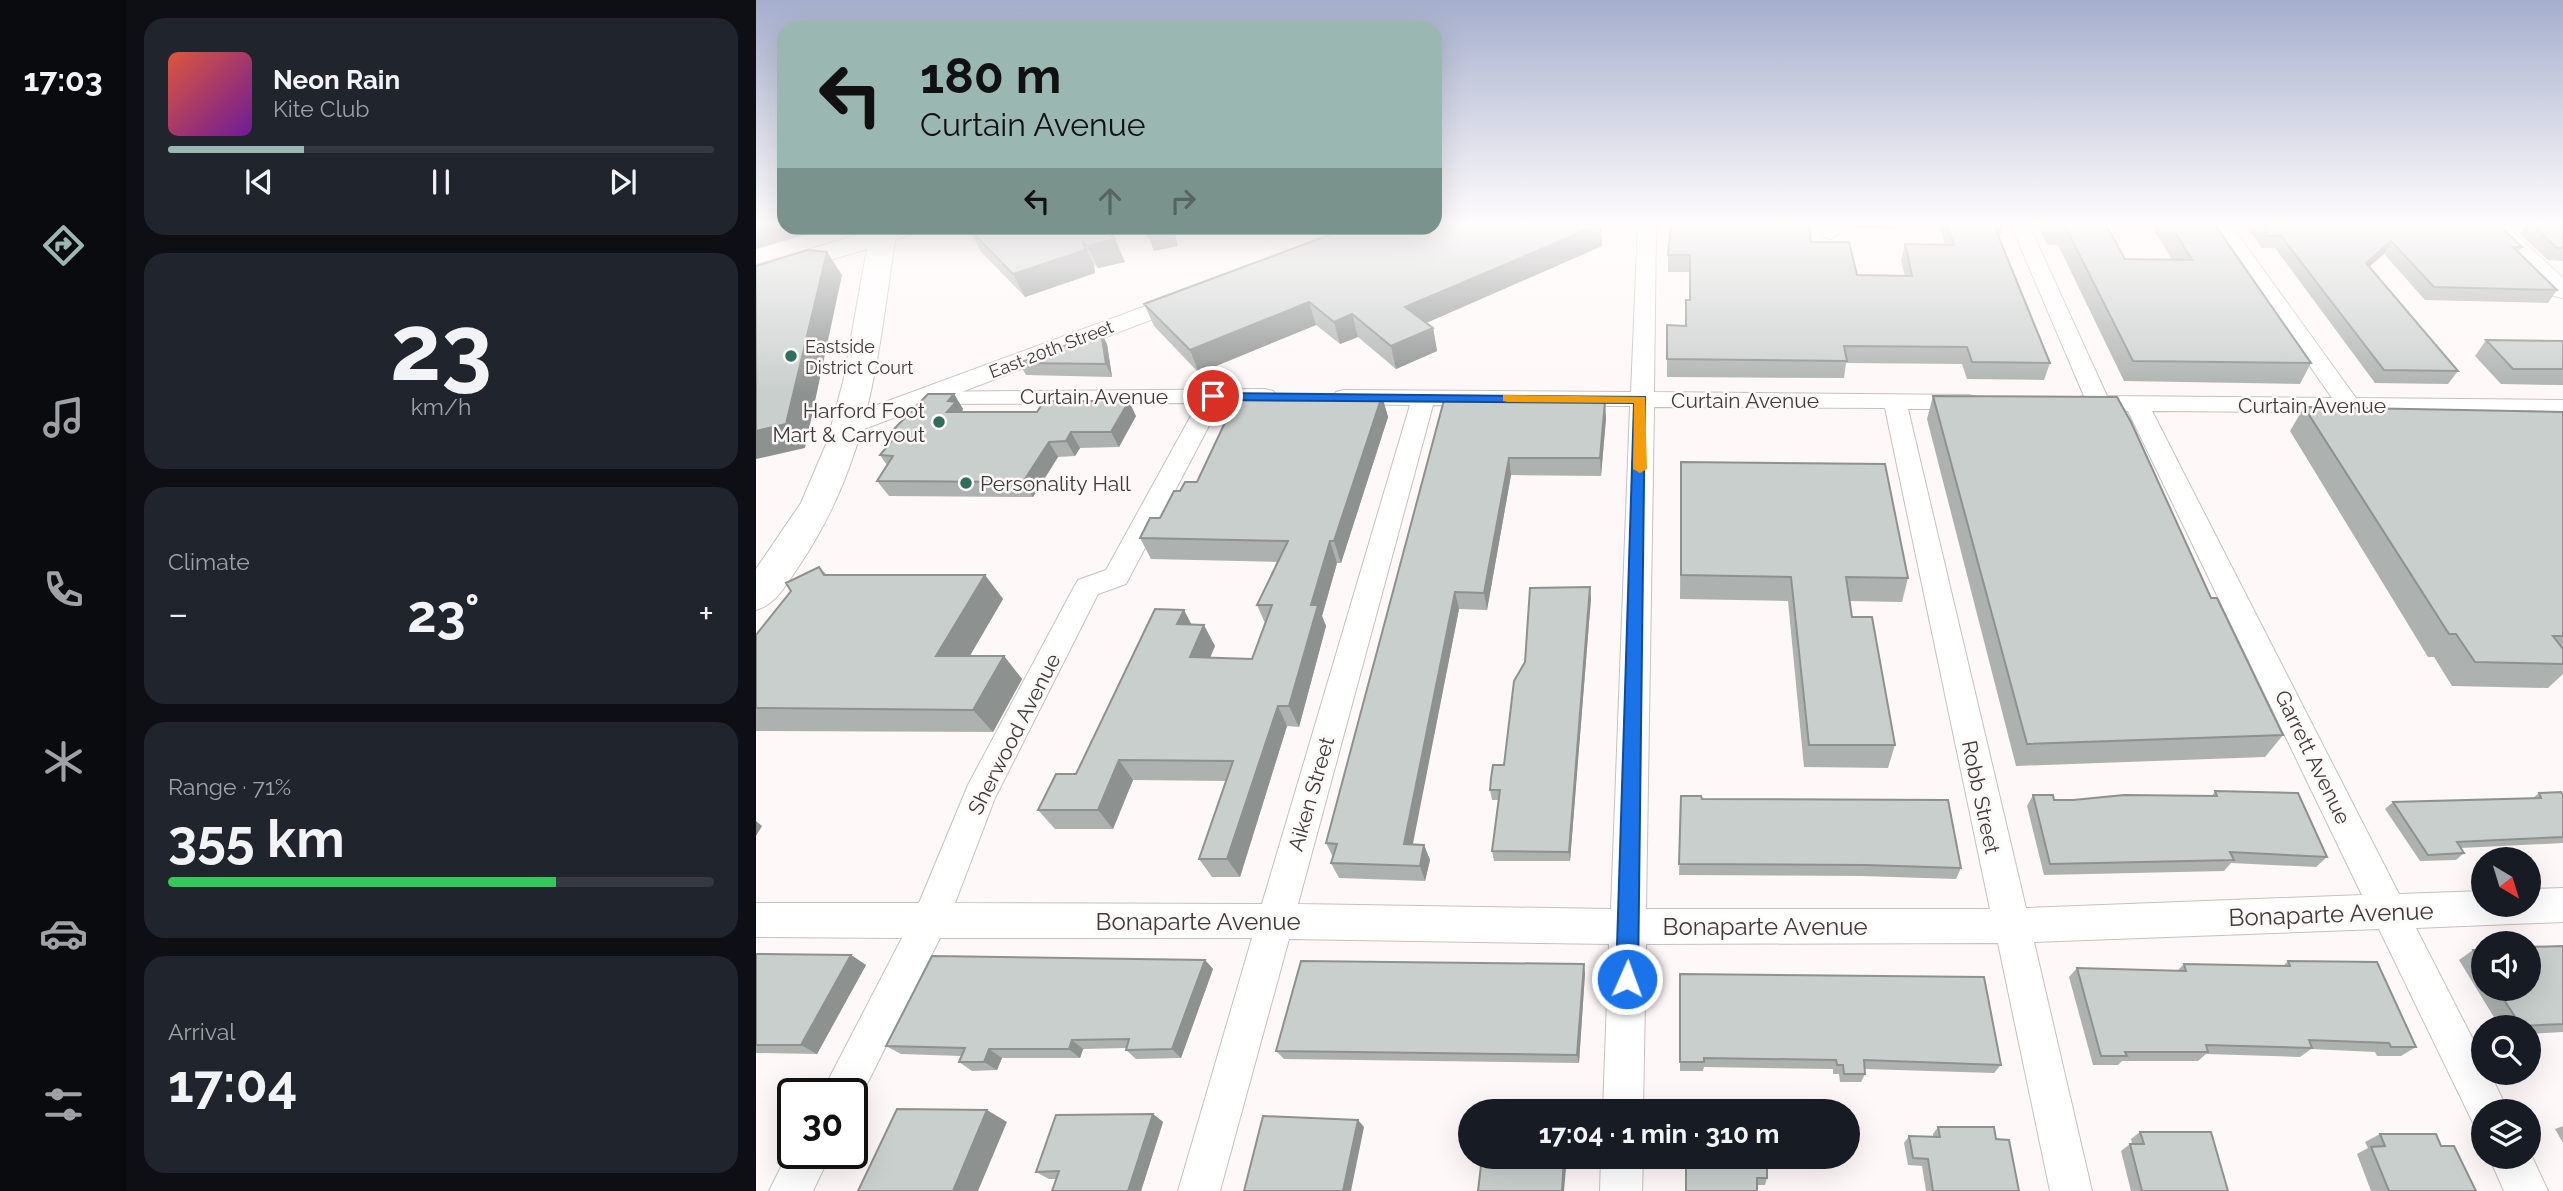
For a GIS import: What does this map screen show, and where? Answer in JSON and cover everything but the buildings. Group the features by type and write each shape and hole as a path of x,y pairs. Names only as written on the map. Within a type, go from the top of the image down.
{"main road":[{"path":"756,596 786,557 816,507 834,469 849,425 874,281"}],"street":[{"path":"1623,1099 1645,281"},
{"path":"2045,281 2099,403"},
{"path":"2261,281 2349,405"},
{"name":"East 20th Street","path":"924,397 1212,289"},
{"name":"Sherwood Avenue","path":"849,1078 930,920 980,795 1088,587 1116,577 1213,396"},
{"name":"Curtain Avenue","path":"849,425 924,397 1294,397"},
{"name":"Curtain Avenue","path":"1322,397 1990,402"},
{"name":"Aiken Street","path":"1199,1191 1423,398"},
{"name":"Robb Street","path":"1895,401 2071,1191"},
{"name":"Curtain Avenue","path":"2058,403 2563,407"},
{"name":"Garrett Avenue","path":"2136,403 2482,1099"},
{"name":"Bonaparte Avenue","path":"756,920 1275,921 1629,927 2010,926 2563,905"},
{"path":"790,1191 802,1169"},
{"path":"1621,1191 1622,1169"},
{"path":"2516,1169 2527,1191"}],"slow traffic":[{"path":"1508,398 1641,400 1640,469"}],"place":[{"name":"Eastside District Court","path":"791,356"},
{"name":"Harford Foot Mart & Carryout","path":"939,422"},
{"name":"Personality Hall","path":"966,483"}],"route":[{"path":"1213,396 1641,400 1634,784 1627,979"}]}
